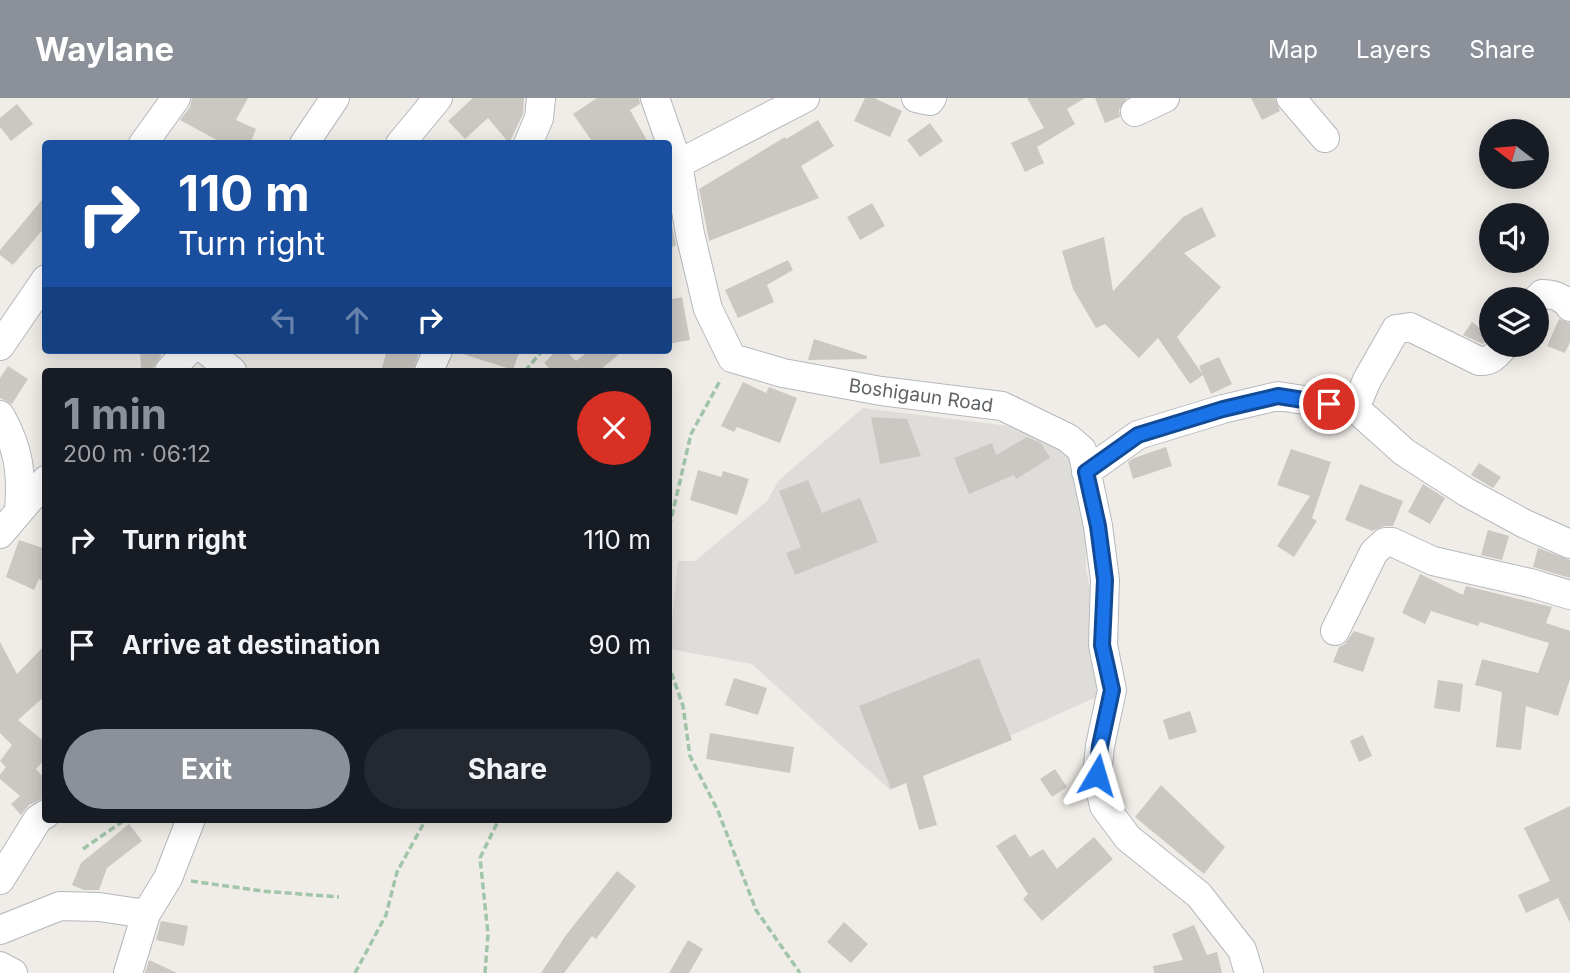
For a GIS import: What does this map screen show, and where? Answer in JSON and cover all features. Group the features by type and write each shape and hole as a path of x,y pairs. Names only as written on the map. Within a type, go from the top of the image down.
{"street":[{"path":"146,140 176,98"},
{"path":"307,140 335,98"},
{"path":"403,140 438,98"},
{"path":"530,140 539,118 541,98"},
{"path":"655,98 670,140"},
{"path":"678,164 804,98"},
{"path":"916,98 930,102 932,98"},
{"path":"1135,112 1165,98"},
{"path":"1291,98 1325,138"},
{"path":"672,147 709,309 732,358"},
{"path":"0,346 42,285"},
{"path":"1549,294 1566,301 1570,307"},
{"path":"1354,408 1396,329 1410,327 1479,361 1486,362 1494,357"},
{"path":"172,368 185,354"},
{"path":"211,354 228,368"},
{"name":"Boshigaun Road","path":"732,358 783,373 881,391 1002,405 1068,438 1082,450 1098,526 1105,580 1102,645 1112,690 1097,775 1104,806 1128,838 1199,895 1242,950 1249,973"},
{"path":"1086,472 1138,435 1223,409 1278,396 1354,408 1404,452 1466,492 1525,524 1570,544"},
{"path":"0,415 12,437 21,474 19,511"},
{"path":"0,534 42,485"},
{"path":"1335,631 1374,552 1385,541 1442,564 1530,583 1570,595"},
{"path":"0,880 42,816"},
{"path":"128,973 146,914 168,878 189,823"},
{"path":"0,930 60,906 99,907 146,914"},
{"path":"0,966 13,973"}],"path":[{"path":"528,368 540,354"},
{"path":"672,515 691,435 732,358"},
{"path":"672,674 683,706 690,756 718,811 756,910 800,973"},
{"path":"83,849 120,823"},
{"path":"355,973 386,915 397,872 424,823"},
{"path":"485,973 488,934 480,858 497,823"},
{"path":"168,878 262,891 339,897"}],"shaded area":[{"path":"863,408 1034,429 1072,458 1086,512 1086,569 1112,690 890,790 752,664 672,650 678,561 695,561 767,501 779,480"}],"building":[{"path":"192,98 248,98 236,120 256,129 252,140 217,140 180,120 190,107"},
{"path":"473,98 524,98 523,114 510,140 506,140 488,118 465,139 448,121"},
{"path":"597,98 639,98 640,104 630,110 647,140 591,140 573,114"},
{"path":"865,98 874,98 902,111 890,137 854,121"},
{"path":"1027,98 1085,98 1067,109 1075,124 1037,147 1044,163 1025,172 1011,143 1044,128"},
{"path":"1095,98 1127,98 1119,110 1120,117 1105,123"},
{"path":"1251,98 1275,98 1280,111 1262,120"},
{"path":"17,104 33,124 11,141 0,127 0,118"},
{"path":"818,120 834,146 801,166 819,198 709,241 699,189"},
{"path":"930,123 943,141 920,157 907,140"},
{"path":"42,200 42,231 13,265 0,255 0,250"},
{"path":"872,203 885,226 860,240 847,217"},
{"path":"1202,207 1216,236 1184,253 1221,287 1177,337 1203,375 1190,384 1158,338 1139,358 1105,324 1096,328 1073,289 1062,251 1104,237 1113,291 1183,217"},
{"path":"672,226 676,245 672,247"},
{"path":"788,260 793,270 767,285 774,302 738,318 725,290"},
{"path":"682,297 690,340 672,343 672,299"},
{"path":"1559,319 1570,323 1570,342 1565,353 1549,347"},
{"path":"1472,322 1479,327 1479,342 1463,335"},
{"path":"814,339 867,356 867,359 808,360"},
{"path":"140,354 161,354 153,368 141,368"},
{"path":"386,354 419,354 414,368 382,368"},
{"path":"463,354 519,354 514,368"},
{"path":"553,354 569,354 576,361 585,354 619,354 603,368 549,368 544,363"},
{"path":"1219,357 1232,384 1211,394 1199,366"},
{"path":"8,366 28,379 12,404 0,398 0,378"},
{"path":"743,382 766,393 769,387 797,398 780,443 737,427 734,432 721,426"},
{"path":"871,417 907,419 921,456 880,464"},
{"path":"1027,437 1041,443 1050,458 1016,479 1014,475 969,494 954,458 992,443 996,455"},
{"path":"1166,447 1172,466 1133,479 1128,462"},
{"path":"1291,449 1331,462 1312,518 1317,521 1294,557 1277,546 1310,496 1277,485"},
{"path":"1479,463 1501,477 1493,488 1471,475"},
{"path":"698,470 721,477 723,471 749,479 737,515 690,500"},
{"path":"808,480 822,513 860,498 878,542 795,575 786,553 801,547 779,491"},
{"path":"1360,484 1403,501 1393,526 1372,531 1345,520"},
{"path":"1423,484 1445,498 1430,524 1408,512"},
{"path":"1488,530 1509,536 1502,560 1481,555"},
{"path":"19,540 42,548 42,581 39,579 34,590 6,577"},
{"path":"1538,548 1570,560 1570,578 1533,567"},
{"path":"1420,574 1463,595 1466,586 1552,607 1546,623 1570,631 1570,679 1558,716 1526,706 1521,750 1496,747 1502,692 1475,685 1482,659 1538,673 1549,643 1480,622 1478,626 1431,611 1425,624 1402,613"},
{"path":"1354,631 1375,638 1363,672 1333,662 1339,647 1345,644"},
{"path":"0,642 17,674 42,648 42,699 18,720 42,740 42,762 36,769 42,776 42,799 29,805 21,815 11,804 20,796 0,779 6,767 0,761 12,745 0,733"},
{"path":"979,658 1012,740 923,776 937,825 919,830 906,783 891,789 859,706"},
{"path":"734,678 767,688 758,715 725,705"},
{"path":"1438,680 1463,684 1460,712 1434,708"},
{"path":"1190,711 1197,732 1169,740 1163,720"},
{"path":"710,733 794,747 790,773 706,759"},
{"path":"1363,735 1372,756 1359,762 1350,741"},
{"path":"1055,769 1067,787 1052,797 1040,779"},
{"path":"1161,785 1225,847 1204,874 1135,817"},
{"path":"1570,806 1570,923 1558,898 1526,913 1518,895 1550,881 1524,828"},
{"path":"129,824 142,841 107,868 99,890 84,890 72,885 81,863"},
{"path":"1015,834 1030,857 1043,849 1057,869 1094,837 1113,859 1042,921 1023,899 1028,894 996,846"},
{"path":"617,871 636,886 596,939 592,936 564,973 541,973 566,935"},
{"path":"161,921 188,926 184,946 156,940"},
{"path":"844,922 868,944 851,963 827,942"},
{"path":"1194,925 1207,955 1217,952 1222,973 1154,973 1153,966 1183,960 1172,934"},
{"path":"688,940 703,949 689,973 669,973"},
{"path":"149,960 177,973 145,973"}],"route":[{"path":"1097,775 1112,690 1102,645 1105,580 1098,526 1086,472 1138,435 1223,409 1278,396 1329,404"}]}
